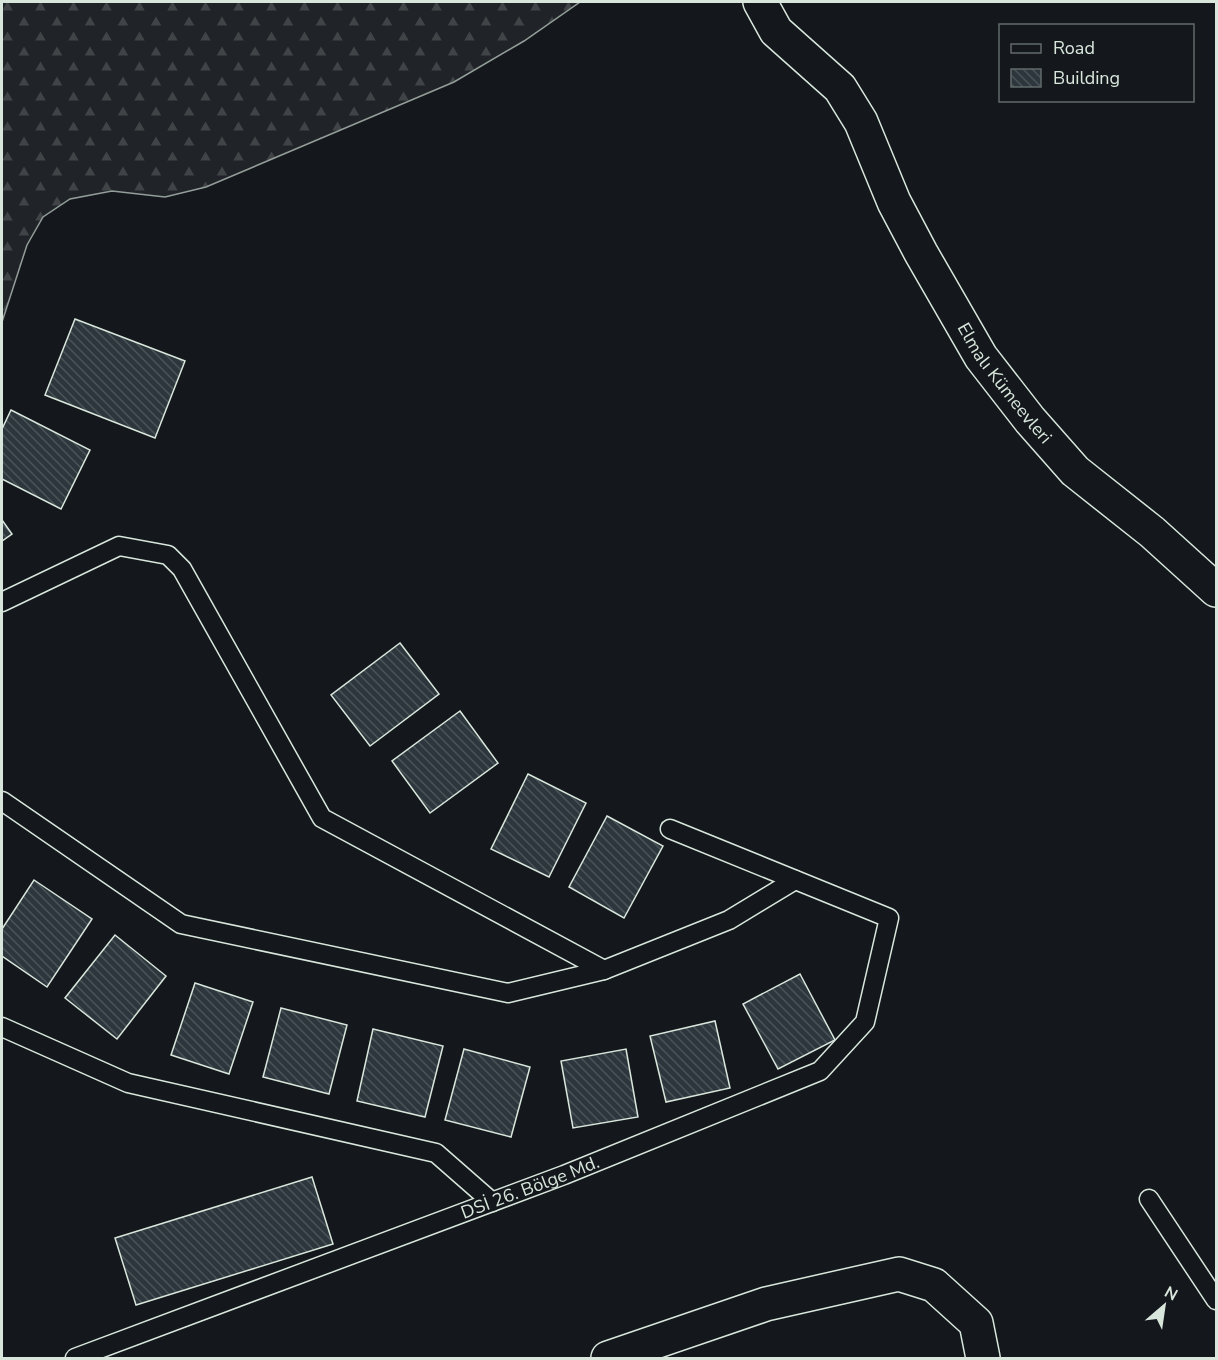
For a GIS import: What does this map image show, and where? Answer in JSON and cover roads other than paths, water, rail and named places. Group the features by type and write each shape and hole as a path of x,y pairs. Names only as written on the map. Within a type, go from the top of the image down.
{"street":[{"name":"Elmalı Kümeevleri","path":"760,2 776,31 840,88 861,122 894,202 921,254 981,357 1030,420 1076,471 1152,532 1216,590"},
{"path":"608,1359 766,1304 899,1274 934,1285 976,1323 983,1359"}],"lane":[{"path":"2,602 119,546 168,555 182,569 322,818 604,970"},
{"path":"2,801 181,924 508,993 604,970 729,920 795,880"},
{"path":"669,829 795,880"},
{"name":"DSİ 26. Bölge Md.","path":"75,1359 564,1175 820,1071 865,1022 889,918 795,880"},
{"path":"2,1027 128,1083 436,1153 492,1202"},
{"path":"1149,1198 1216,1300"}]}
